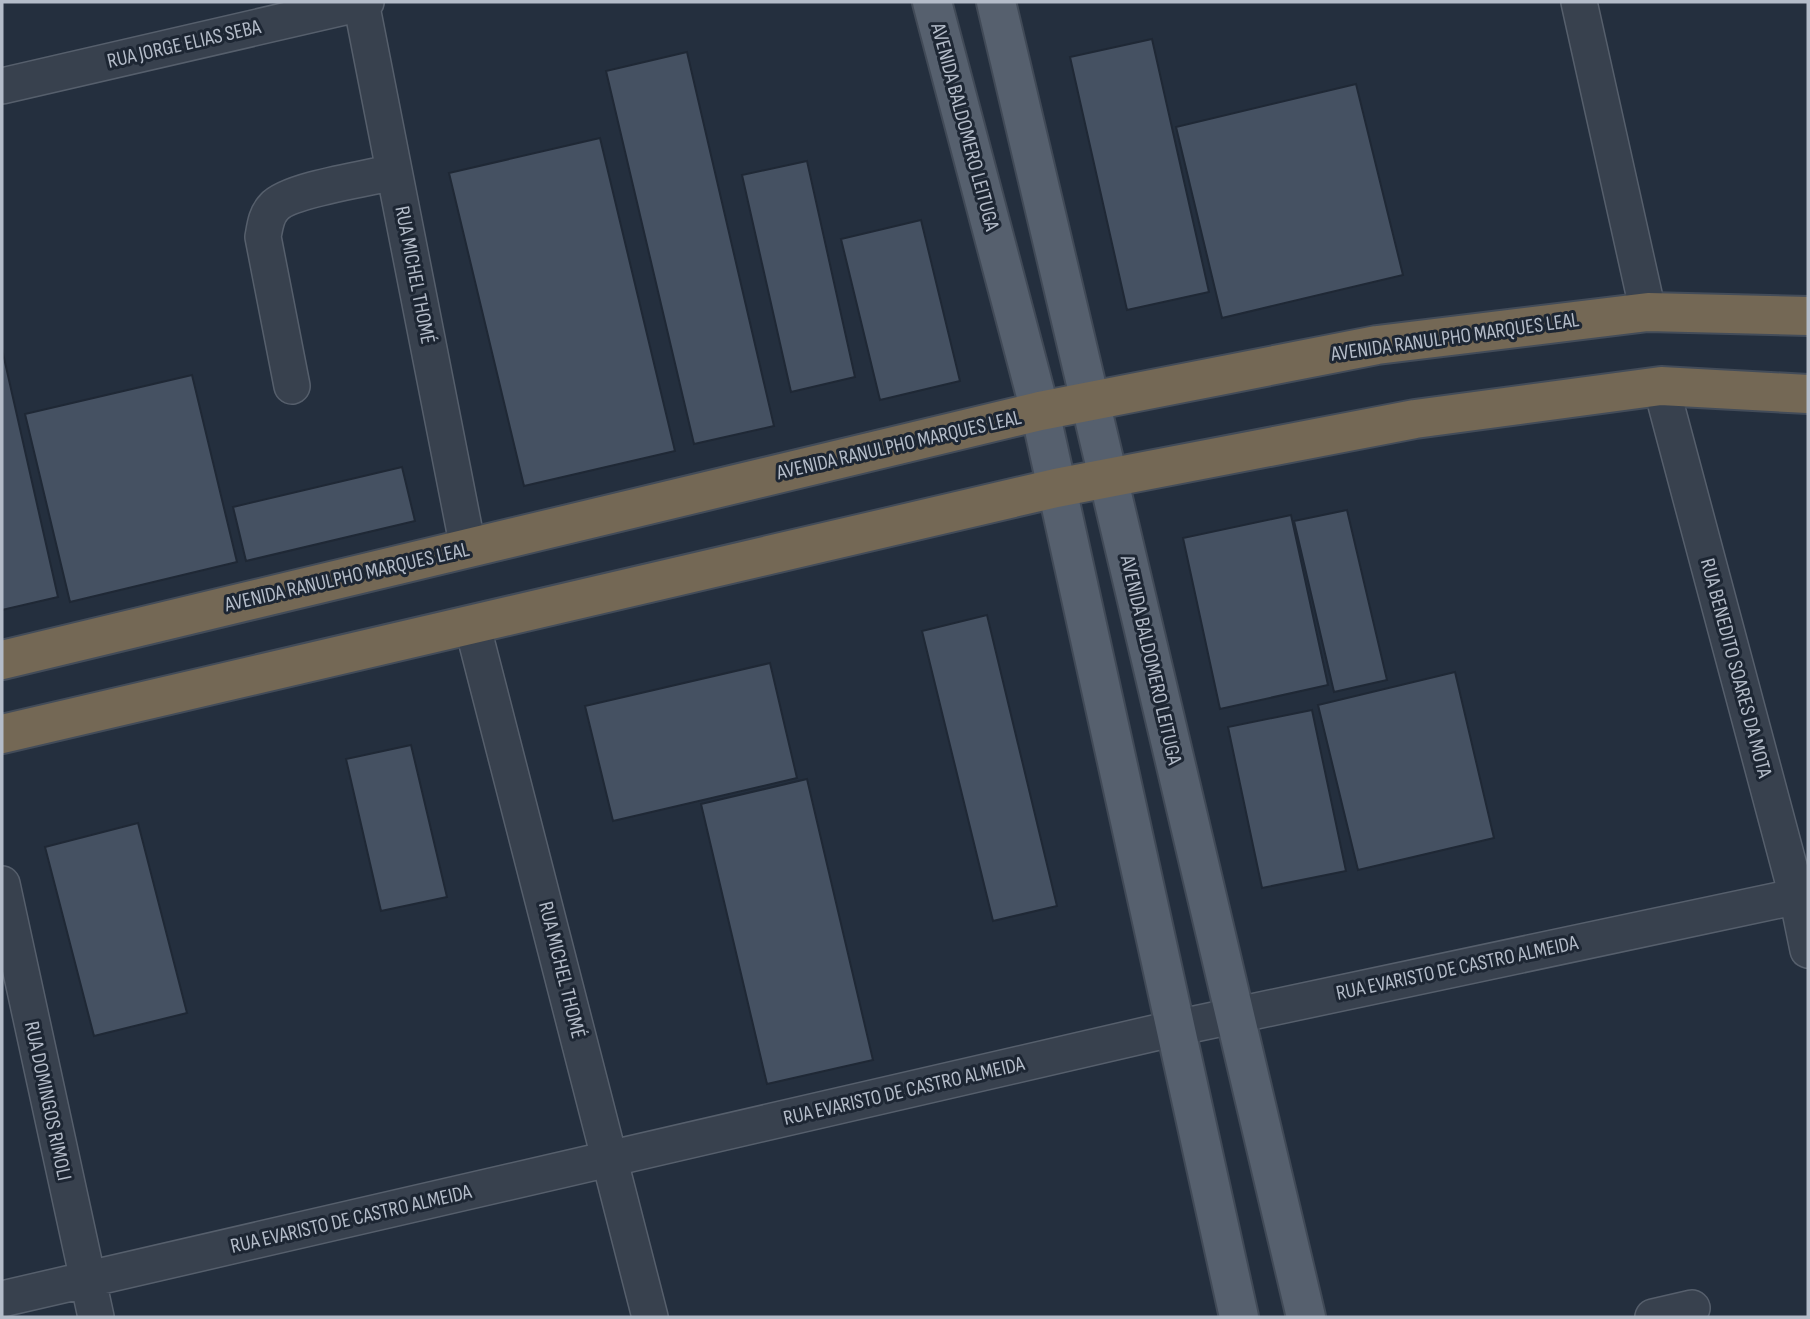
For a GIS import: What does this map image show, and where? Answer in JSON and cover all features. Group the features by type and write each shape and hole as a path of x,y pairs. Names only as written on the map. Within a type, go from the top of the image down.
{"highway":[{"name":"AVENIDA RANULPHO MARQUES LEAL","path":"2,660 1040,411 1377,345 1648,312 1808,316"},
{"path":"2,734 1056,488 1415,419 1661,386 1808,394"}],"main road":[{"name":"AVENIDA BALDOMERO LEITUGA","path":"932,2 1040,411 1239,1317"},
{"name":"AVENIDA BALDOMERO LEITUGA","path":"996,2 1306,1317"}],"street":[{"name":"RUA JORGE ELIAS SEBA","path":"2,86 363,2"},
{"name":"RUA MICHEL THOMÉ","path":"363,2 468,548"},
{"path":"1579,2 1648,312"},
{"path":"292,386 263,237 267,217 275,204 292,196 394,172"},
{"name":"RUA BENEDITO SOARES DA MOTA","path":"1661,386 1802,895 1808,950"},
{"name":"RUA MICHEL THOMÉ","path":"472,624 650,1317"},
{"name":"RUA DOMINGOS RIMOLI","path":"2,884 96,1317"},
{"name":"RUA EVARISTO DE CASTRO ALMEIDA","path":"2,1299 1176,1028 1802,895"},
{"path":"1653,1317 1692,1308"}],"building":[{"path":"1152,39 1209,292 1127,310 1070,57"},
{"path":"687,52 774,426 694,444 606,71"},
{"path":"1356,84 1403,275 1222,318 1176,127"},
{"path":"600,138 675,451 524,486 449,173"},
{"path":"807,161 855,377 791,392 742,175"},
{"path":"921,220 960,381 880,400 841,239"},
{"path":"2,349 58,597 2,610"},
{"path":"192,375 237,562 70,602 25,414"},
{"path":"402,467 415,521 246,561 233,507"},
{"path":"1347,510 1387,680 1334,692 1294,521"},
{"path":"1291,515 1328,685 1220,709 1183,538"},
{"path":"987,615 1057,906 993,921 922,631"},
{"path":"770,663 797,778 613,821 585,706"},
{"path":"1455,672 1494,838 1358,870 1318,705"},
{"path":"1312,710 1346,871 1262,888 1228,727"},
{"path":"411,745 447,897 381,911 346,759"},
{"path":"807,779 873,1060 767,1084 701,804"},
{"path":"138,823 187,1013 94,1036 45,847"}]}
